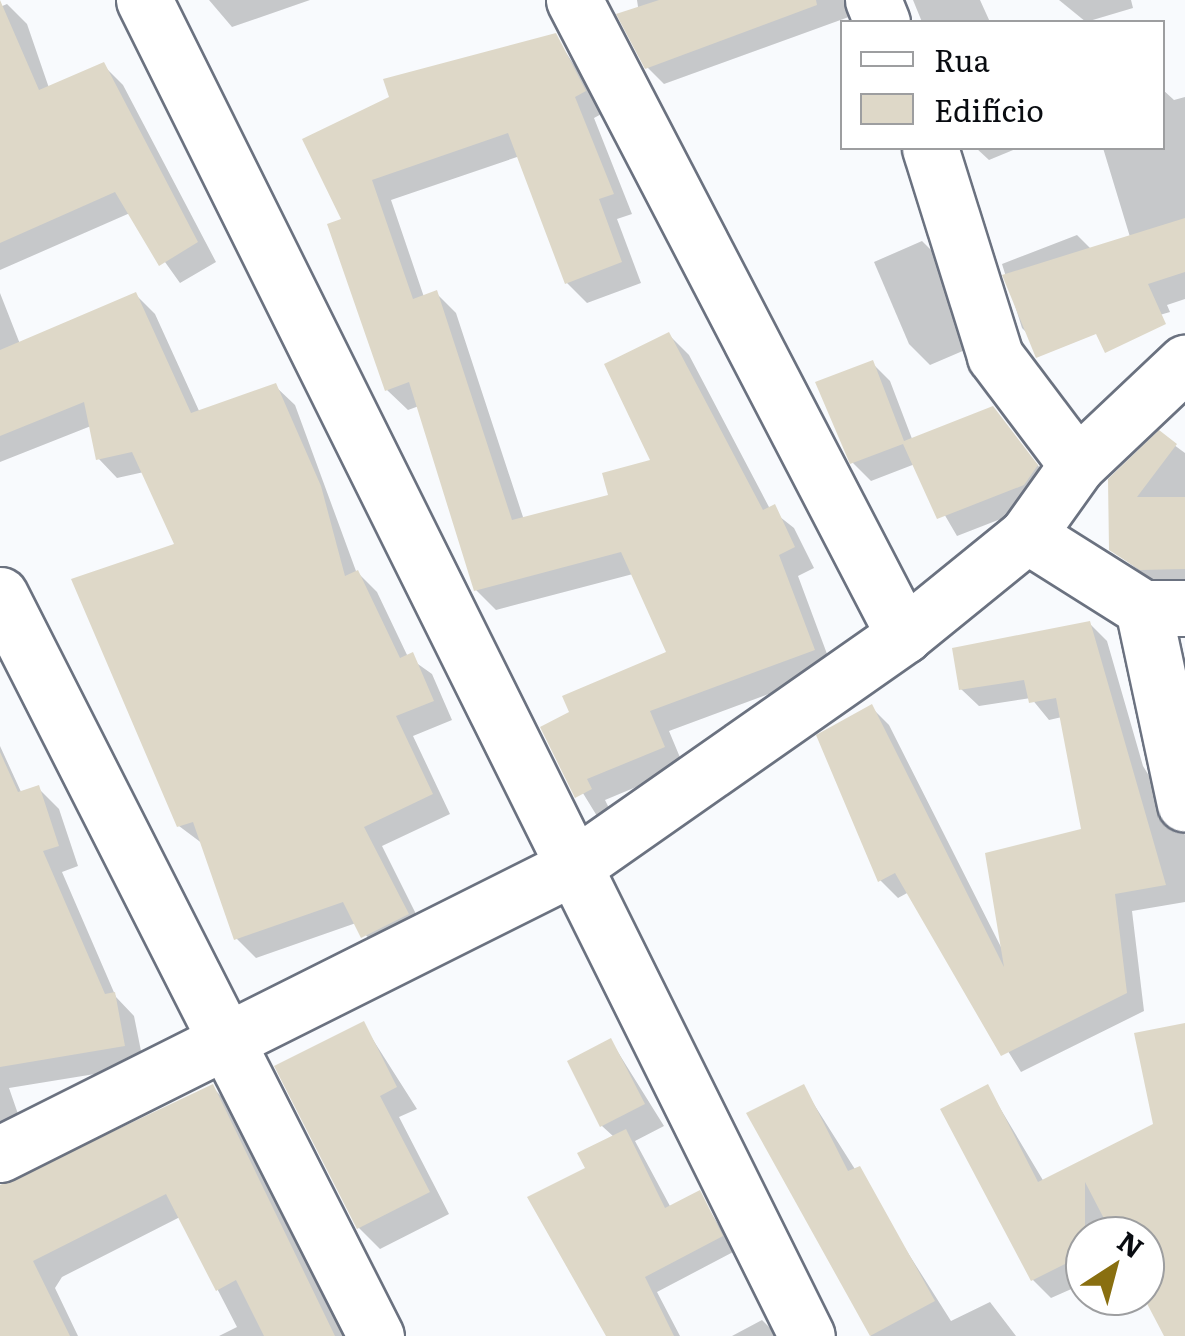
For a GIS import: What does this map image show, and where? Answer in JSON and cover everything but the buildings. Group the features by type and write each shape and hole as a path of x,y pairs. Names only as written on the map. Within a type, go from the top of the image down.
{"street":[{"path":"144,0 806,1336"},
{"path":"574,0 904,636"},
{"path":"931,150 996,356 1077,464"},
{"path":"0,1154 574,867 904,636 1027,535 1077,464 1185,364"},
{"path":"1027,535 1164,608 1185,804"},
{"path":"0,595 376,1336"}]}
